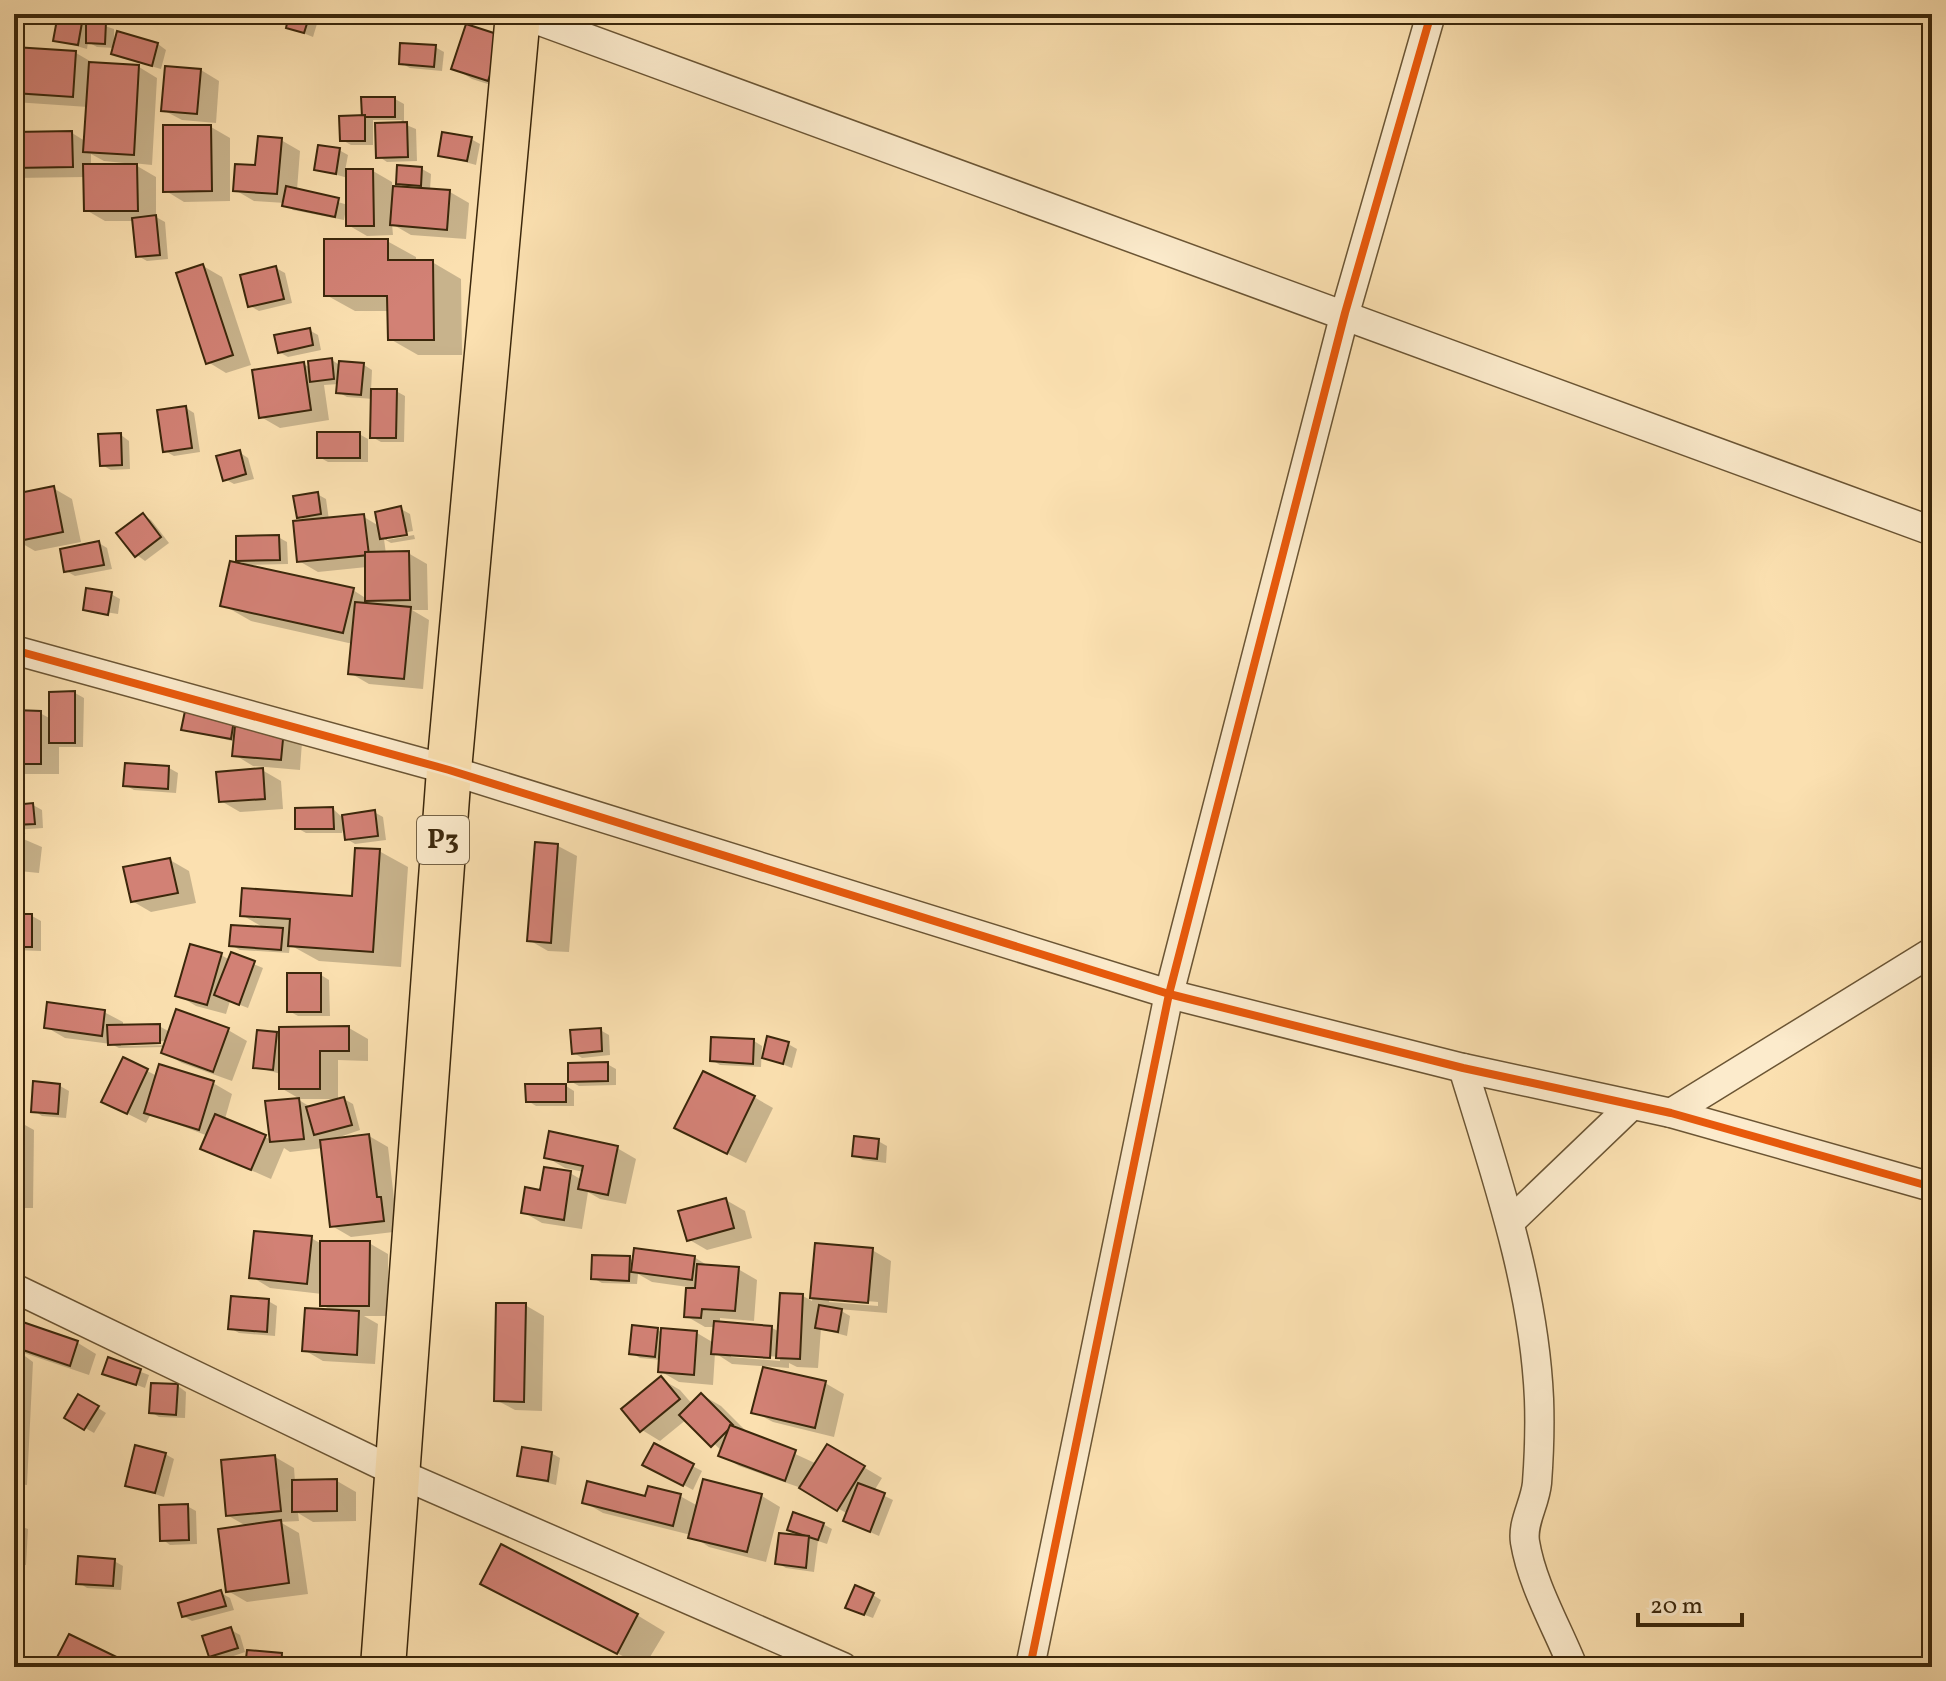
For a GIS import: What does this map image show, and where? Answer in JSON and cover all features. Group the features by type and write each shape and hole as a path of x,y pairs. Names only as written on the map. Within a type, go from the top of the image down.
{"main road":[{"name":"P3","path":"383,1667 449,770 520,14"}],"street":[{"path":"520,14 1345,313 1932,531"},
{"path":"1030,1667 1169,994 1345,313 1431,14"},
{"path":"14,650 449,770 1169,994 1463,1068 1671,1113 1932,1187"},
{"path":"1671,1113 1932,952"},
{"path":"1463,1068 1510,1222 1527,1306 1539,1398 1537,1486 1525,1527 1525,1541 1532,1567 1573,1667"},
{"path":"1510,1222 1632,1105"},
{"path":"14,1288 398,1473 843,1667"}],"building":[{"path":"58,14 83,17 78,45 53,41"},
{"path":"289,14 310,14 304,33 286,28"},
{"path":"409,14 437,14 434,21"},
{"path":"86,22 106,22 105,44 86,43"},
{"path":"466,24 503,36 488,81 451,69"},
{"path":"117,31 158,43 152,66 111,54"},
{"path":"400,43 436,45 434,67 399,64"},
{"path":"14,47 76,51 73,97 14,93"},
{"path":"89,62 139,65 134,155 83,152"},
{"path":"165,66 201,69 197,114 161,111"},
{"path":"361,97 395,97 395,117 362,117"},
{"path":"365,115 365,141 340,141 339,116"},
{"path":"407,122 408,157 376,158 375,123"},
{"path":"163,125 211,125 212,191 163,192"},
{"path":"72,131 73,167 14,168 14,132"},
{"path":"442,132 472,137 467,161 438,156"},
{"path":"258,136 282,138 277,194 233,191 235,164 255,165"},
{"path":"318,145 340,148 336,174 314,170"},
{"path":"83,164 137,164 138,211 84,211"},
{"path":"397,165 422,167 421,186 396,184"},
{"path":"346,169 373,169 374,226 346,226"},
{"path":"286,186 339,198 335,217 282,206"},
{"path":"393,186 450,190 447,230 390,225"},
{"path":"156,215 160,255 136,257 132,218"},
{"path":"324,239 388,239 388,260 433,260 434,340 388,340 387,296 324,296"},
{"path":"203,264 233,355 206,364 176,273"},
{"path":"276,266 284,299 248,307 240,275"},
{"path":"310,328 313,345 278,353 274,335"},
{"path":"332,358 334,379 310,382 308,361"},
{"path":"339,361 364,363 361,395 336,393"},
{"path":"304,362 311,410 259,418 252,370"},
{"path":"371,389 397,389 396,438 370,438"},
{"path":"186,406 192,448 163,452 157,410"},
{"path":"317,432 360,432 360,458 317,458"},
{"path":"121,433 122,465 100,466 98,434"},
{"path":"240,450 246,474 223,481 216,456"},
{"path":"54,486 63,532 14,542 14,494"},
{"path":"318,492 321,514 297,518 293,496"},
{"path":"401,506 407,535 380,539 375,512"},
{"path":"143,513 161,537 135,557 116,533"},
{"path":"364,514 369,555 297,562 293,521"},
{"path":"279,535 280,560 236,561 236,536"},
{"path":"99,541 104,565 64,572 60,549"},
{"path":"409,551 410,600 365,601 365,552"},
{"path":"230,561 354,588 343,633 220,606"},
{"path":"86,588 112,592 108,615 83,610"},
{"path":"355,602 411,607 404,679 348,674"},
{"path":"75,691 75,743 49,743 49,692"},
{"path":"14,710 41,711 41,764 14,764"},
{"path":"185,711 234,720 231,739 181,730"},
{"path":"235,726 284,729 281,760 232,756"},
{"path":"125,763 169,766 168,789 123,786"},
{"path":"263,768 265,799 219,802 216,772"},
{"path":"33,803 35,824 14,825 14,805"},
{"path":"333,807 334,829 295,829 295,808"},
{"path":"375,810 378,836 345,840 342,815"},
{"path":"14,833 24,834 21,864 14,863"},
{"path":"535,842 558,844 551,943 527,941"},
{"path":"355,848 380,849 373,952 288,946 290,919 240,916 242,888 352,896"},
{"path":"170,858 178,893 131,902 123,867"},
{"path":"14,914 32,914 32,947 14,947"},
{"path":"231,925 283,928 281,950 229,946"},
{"path":"190,944 222,953 207,1005 175,996"},
{"path":"231,952 255,961 239,1005 214,995"},
{"path":"287,973 321,973 321,1012 287,1012"},
{"path":"47,1002 105,1010 102,1036 44,1028"},
{"path":"176,1009 229,1028 213,1072 161,1053"},
{"path":"160,1024 160,1043 108,1045 107,1025"},
{"path":"349,1026 349,1051 320,1051 320,1089 279,1089 279,1027"},
{"path":"601,1028 602,1051 572,1054 570,1030"},
{"path":"257,1030 277,1032 273,1070 253,1068"},
{"path":"767,1036 789,1042 783,1064 762,1058"},
{"path":"711,1037 754,1039 753,1064 710,1061"},
{"path":"123,1057 148,1069 127,1114 101,1102"},
{"path":"608,1062 608,1081 568,1082 568,1063"},
{"path":"159,1064 214,1081 199,1130 144,1113"},
{"path":"703,1071 755,1096 727,1154 674,1128"},
{"path":"33,1081 60,1084 58,1114 31,1112"},
{"path":"525,1084 566,1084 566,1102 526,1102"},
{"path":"344,1097 352,1125 314,1135 306,1107"},
{"path":"299,1098 304,1139 270,1142 265,1101"},
{"path":"215,1114 266,1135 251,1170 200,1149"},
{"path":"549,1131 618,1146 608,1195 578,1189 583,1166 544,1158"},
{"path":"369,1134 377,1197 381,1197 384,1221 330,1227 320,1140"},
{"path":"854,1136 879,1139 877,1159 852,1156"},
{"path":"544,1167 571,1171 564,1220 521,1213 525,1187 540,1190"},
{"path":"726,1198 734,1228 687,1241 678,1211"},
{"path":"254,1231 312,1236 307,1284 249,1278"},
{"path":"320,1241 370,1241 369,1306 320,1306"},
{"path":"815,1243 873,1248 868,1303 810,1298"},
{"path":"634,1248 695,1256 692,1280 631,1272"},
{"path":"592,1255 630,1256 629,1281 591,1279"},
{"path":"697,1264 739,1267 735,1311 702,1309 701,1318 684,1317 686,1288 695,1288"},
{"path":"780,1293 803,1294 800,1359 776,1358"},
{"path":"231,1296 269,1299 267,1332 228,1329"},
{"path":"496,1303 526,1303 524,1402 494,1401"},
{"path":"819,1305 842,1309 838,1332 815,1328"},
{"path":"305,1308 359,1311 357,1355 302,1351"},
{"path":"14,1319 78,1341 70,1366 14,1347"},
{"path":"714,1321 772,1326 770,1358 711,1354"},
{"path":"632,1325 658,1328 655,1357 629,1354"},
{"path":"661,1328 697,1331 694,1375 658,1372"},
{"path":"108,1357 141,1369 136,1385 102,1374"},
{"path":"763,1367 826,1381 815,1428 751,1413"},
{"path":"661,1376 680,1399 640,1432 621,1409"},
{"path":"151,1383 178,1384 176,1415 149,1413"},
{"path":"701,1393 733,1425 711,1447 679,1415"},
{"path":"78,1394 99,1406 84,1430 64,1418"},
{"path":"730,1425 796,1450 785,1481 718,1456"},
{"path":"654,1443 694,1464 683,1486 642,1465"},
{"path":"827,1444 865,1466 837,1511 799,1488"},
{"path":"135,1445 166,1453 155,1493 125,1486"},
{"path":"522,1447 552,1452 548,1481 517,1476"},
{"path":"14,1455 20,1456 18,1482 14,1481"},
{"path":"275,1455 281,1511 226,1516 221,1460"},
{"path":"337,1479 337,1511 292,1512 292,1480"},
{"path":"703,1479 762,1494 747,1552 688,1538"},
{"path":"587,1481 645,1496 648,1486 681,1494 673,1526 582,1503"},
{"path":"858,1483 885,1493 870,1532 843,1521"},
{"path":"188,1504 189,1540 160,1541 159,1505"},
{"path":"793,1512 824,1523 818,1540 787,1530"},
{"path":"281,1520 289,1583 226,1592 218,1529"},
{"path":"14,1522 20,1522 18,1561 14,1561"},
{"path":"779,1533 809,1536 806,1568 775,1564"},
{"path":"501,1544 638,1614 617,1654 480,1584"},
{"path":"78,1556 115,1559 113,1586 76,1584"},
{"path":"855,1585 874,1593 864,1615 845,1608"},
{"path":"221,1590 226,1606 182,1617 178,1603"},
{"path":"231,1627 238,1648 209,1657 202,1636"},
{"path":"69,1634 127,1662 125,1667 52,1667"},
{"path":"247,1650 282,1653 281,1667 245,1667"}],"cycle path":[{"path":"1030,1667 1169,994 1345,313 1431,14"},
{"path":"14,650 449,770 1169,994 1463,1068 1671,1113 1932,1187"}]}
